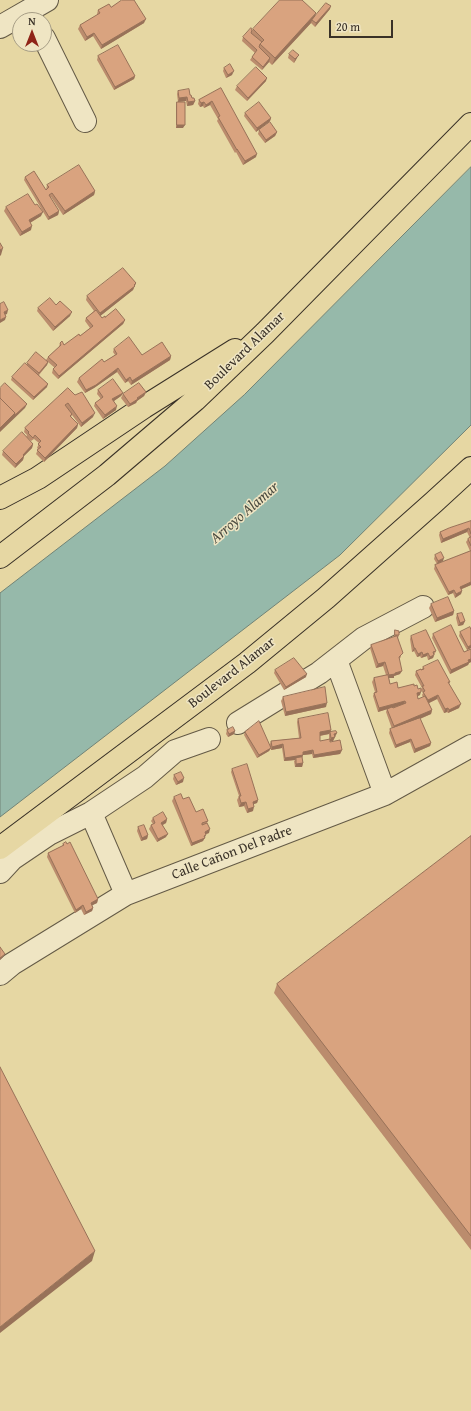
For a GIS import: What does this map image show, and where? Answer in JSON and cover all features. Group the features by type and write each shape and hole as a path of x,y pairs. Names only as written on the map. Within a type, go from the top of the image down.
{"highway":[{"name":"Boulevard Alamar","path":"0,557 119,465 195,400 265,332 471,124"},
{"path":"0,498 38,478 203,369 265,332"},
{"name":"Boulevard Alamar","path":"0,848 247,663 326,598 471,468"}],"street":[{"path":"0,27 34,7"},
{"path":"51,52 85,121"},
{"path":"238,723 319,673 364,638 424,607"},
{"path":"336,660 385,794"},
{"path":"0,872 12,859 49,834 91,813 145,777 175,751 209,740"},
{"name":"Calle Cañon Del Padre","path":"4,962 126,894 385,794 471,746"},
{"path":"91,813 126,894"}],"water":[{"name":"Arroyo Alamar","path":"471,167 471,425 340,555 0,817 0,593 165,466 244,395"}],"building":[{"path":"122,0 134,0 146,19 102,45 94,33 87,37 80,25 100,13 98,10 109,4 111,7"},
{"path":"280,0 302,0 316,13 275,58 260,44 264,40 253,29"},
{"path":"326,3 331,6 316,23 312,20"},
{"path":"251,28 251,33 262,42 259,47 270,58 263,67 252,57 257,50 243,37"},
{"path":"118,45 135,76 115,87 98,56"},
{"path":"293,50 299,55 295,59 289,54"},
{"path":"230,64 234,71 228,75 224,68"},
{"path":"256,67 267,78 248,98 237,86"},
{"path":"221,88 257,154 245,161 218,117 220,116 212,101 206,105 204,102 201,103 199,100"},
{"path":"189,89 190,95 195,101 188,102 187,97 179,98 178,91"},
{"path":"177,102 185,102 185,125 177,125"},
{"path":"259,102 271,118 257,128 245,113"},
{"path":"270,122 277,132 266,140 259,130"},
{"path":"79,165 95,191 65,211 52,193 49,195 59,211 49,217 25,177 34,171 46,190 49,187 47,185"},
{"path":"28,194 35,205 37,204 43,212 29,220 32,226 22,232 6,207"},
{"path":"0,243 3,248 0,250"},
{"path":"123,268 136,283 134,285 135,286 100,313 87,296"},
{"path":"50,298 56,305 60,301 72,312 55,327 38,308"},
{"path":"4,302 8,310 4,312 6,317 0,320 0,304"},
{"path":"116,309 125,320 59,376 53,369 57,365 48,357 61,345 60,343 62,341 64,345 79,334 80,336 93,326 86,318 96,310 102,318"},
{"path":"129,337 142,355 162,342 171,356 132,381 130,377 126,380 118,368 96,385 86,390 79,378 102,359 104,362 117,354 114,349"},
{"path":"36,352 48,362 39,373 27,363"},
{"path":"25,363 48,384 34,397 12,377"},
{"path":"113,379 123,393 112,399 117,406 105,415 95,403 103,397 98,390"},
{"path":"5,383 27,404 14,416 15,413 0,398 0,388"},
{"path":"139,383 146,392 130,404 123,394"},
{"path":"68,388 75,395 82,392 95,413 82,423 68,403 65,405 72,414 70,416 78,424 45,458 37,450 41,447 38,444 41,441 35,435 33,438 25,428"},
{"path":"0,398 15,413 0,428"},
{"path":"22,432 33,444 16,464 3,451"},
{"path":"471,521 471,534 469,528 443,539 440,532"},
{"path":"471,537 471,546 468,539"},
{"path":"471,551 471,582 460,587 462,591 456,594 454,590 449,592 435,565"},
{"path":"441,552 444,558 438,561 435,555"},
{"path":"448,597 454,611 437,618 431,604"},
{"path":"462,613 465,621 460,623 457,614"},
{"path":"451,625 464,652 471,649 471,659 468,660 469,662 451,670 433,634"},
{"path":"470,627 471,645 468,647 460,632"},
{"path":"395,630 399,631 399,635 395,635"},
{"path":"426,630 436,651 433,652 434,655 430,657 428,653 423,655 422,652 418,654 414,648 411,636"},
{"path":"397,636 403,653 399,657 402,671 389,675 385,662 378,664 371,645"},
{"path":"294,658 307,674 286,687 275,670"},
{"path":"438,660 450,682 448,682 461,704 449,710 448,708 445,709 438,695 428,700 423,692 425,691 422,686 424,686 416,671 424,669 423,667"},
{"path":"388,675 390,684 397,682 398,688 414,684 414,686 417,685 418,689 421,688 421,692 417,693 418,699 425,696 432,710 394,726 387,709 406,703 405,701 379,708 374,693 377,692 374,678"},
{"path":"325,687 327,703 286,712 283,697"},
{"path":"328,713 331,730 320,732 320,741 330,739 330,742 340,740 342,750 314,755 313,750 303,752 303,755 285,758 283,744 272,747 271,741 301,738 298,719"},
{"path":"420,718 431,743 415,749 411,739 396,745 390,729"},
{"path":"259,721 271,748 259,755 245,732"},
{"path":"233,727 235,731 229,734 227,730"},
{"path":"336,731 337,733 334,734 335,737 331,738 330,732"},
{"path":"302,757 303,763 296,764 296,758"},
{"path":"247,764 258,800 253,802 254,807 248,809 246,802 241,803 239,796 241,796 232,769"},
{"path":"181,772 184,778 178,782 174,775"},
{"path":"181,794 183,799 189,797 196,812 203,809 208,821 202,823 202,825 207,823 210,829 205,832 205,838 192,843 174,797"},
{"path":"163,812 167,819 161,823 168,834 158,839 151,825 155,823 153,818"},
{"path":"144,825 148,835 142,838 138,827"},
{"path":"471,836 471,1236 277,984"},
{"path":"66,842 67,844 70,842 98,899 91,903 93,908 86,912 83,905 76,910 48,853 64,845 63,844"},
{"path":"0,947 5,954 0,958"},
{"path":"0,1067 95,1251 0,1327"}]}
